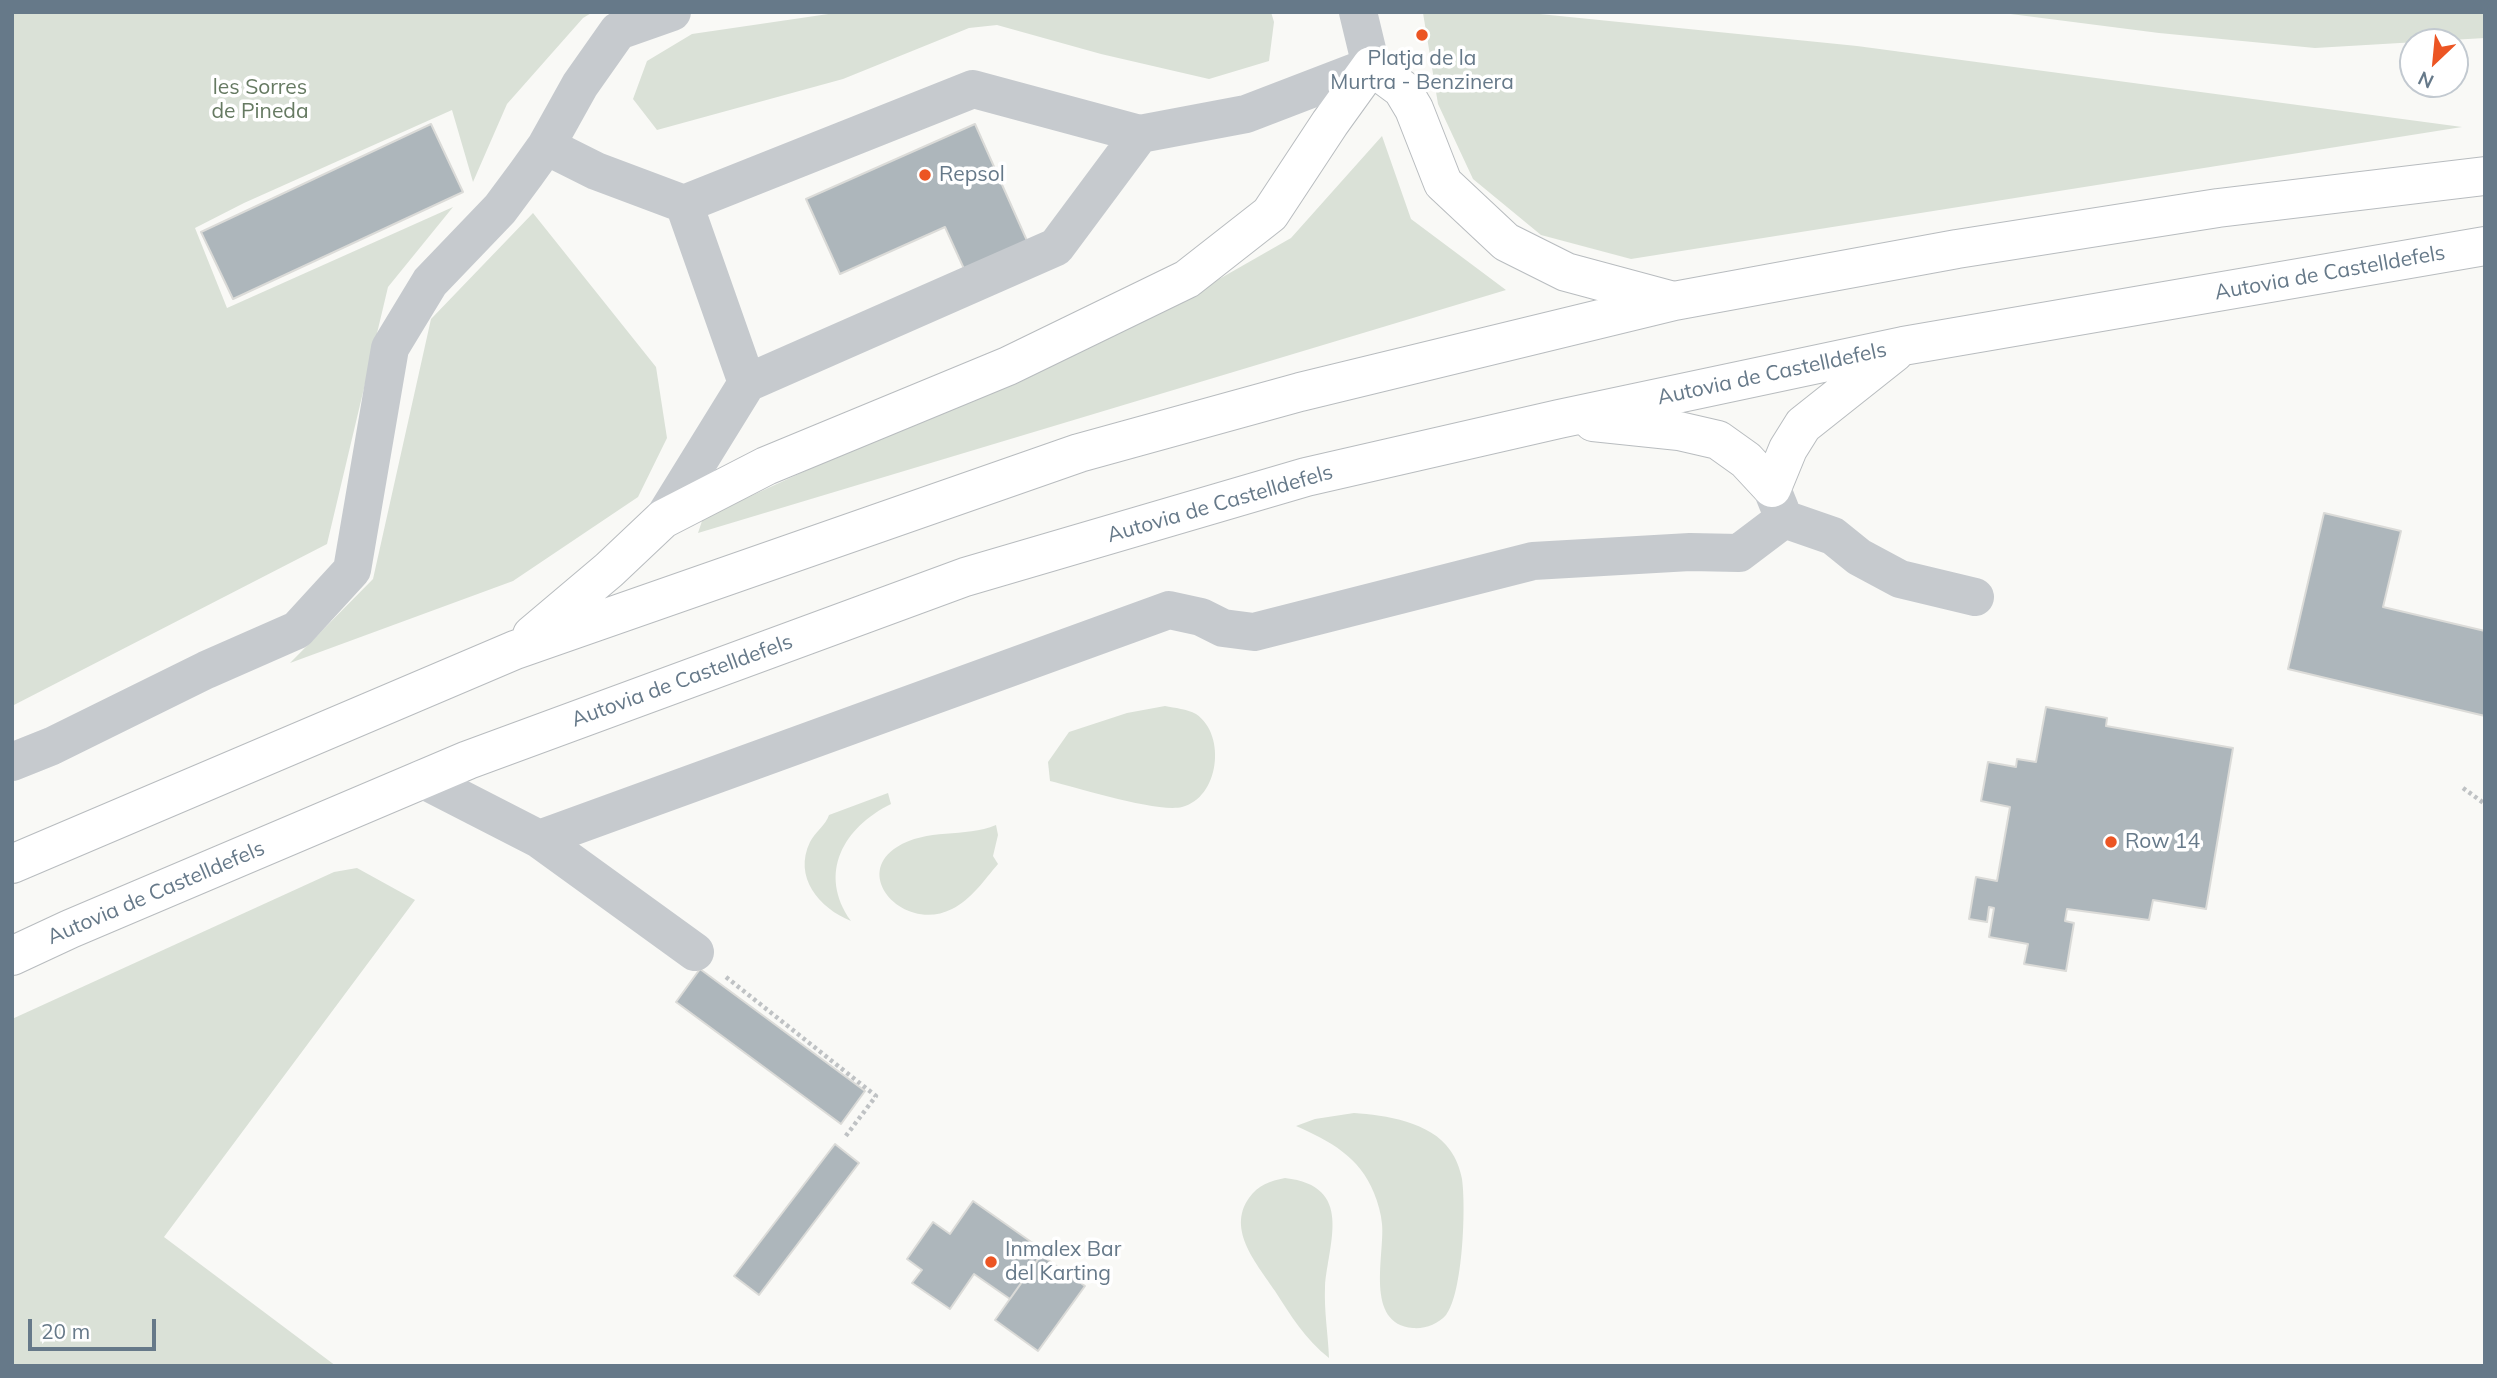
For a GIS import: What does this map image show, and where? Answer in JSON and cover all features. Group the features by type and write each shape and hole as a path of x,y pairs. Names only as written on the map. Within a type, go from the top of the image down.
{"highway":[{"path":"515,650 609,570 663,519 766,466 1008,366 1187,279 1270,214 1330,122 1371,66 1402,89 1414,109 1443,183 1506,242 1566,272 1674,301"},
{"path":"12,864 515,650 1079,453 1300,392 1674,301 1957,249 2204,210 2485,176"},
{"name":"Autovia de Castelldefels","path":"12,956 468,760 965,577 1306,478 1559,419 1903,346 2485,246"},
{"path":"1778,504 1788,449 1803,425 1903,346"},
{"path":"1559,419 1679,431 1718,440 1746,460 1778,504"}],"street":[{"path":"12,762 52,746 206,670 297,630 352,570 390,348 430,282 499,209 546,146 580,85 618,31 672,12"},
{"path":"546,146 597,171 684,204 973,89 1140,134 1246,114 1371,66 1358,12"},
{"path":"663,519 747,383 1056,247 1140,134"},
{"path":"684,204 747,383"},
{"path":"539,839 1169,610 1201,617 1223,628 1254,632 1533,561 1690,552 1739,553 1778,504 1833,536 1859,557 1900,579 1975,597"},
{"path":"422,779 539,839 695,952"}],"path":[{"path":"2463,788 2485,804"},
{"path":"695,952 876,1096 845,1137"}],"green space":[{"name":"les Sorres de Pineda","path":"12,12 593,12 583,18 507,104 473,182 452,110 244,203 195,228 227,308 453,207 388,287 327,544 12,706"},
{"path":"842,12 1271,12 1274,22 1269,61 1209,79 1101,54 997,25 969,28 843,79 657,130 633,99 647,61 692,34"},
{"path":"1520,12 1857,46 2462,127 1631,259 1541,235 1473,179 1438,104 1423,13"},
{"path":"1995,12 2485,12 2485,38 2469,39 2469,28 2399,28 2399,43 2315,48 2159,33"},
{"path":"1382,136 1411,219 1506,290 698,533 703,518 1207,286 1291,238"},
{"path":"533,213 656,367 667,438 638,497 513,581 290,663 373,579 431,319"},
{"path":"1165,706 1196,714 1206,724 1212,736 1215,765 1204,792 1194,801 1182,807 1155,806 1050,781 1048,762 1069,732 1127,713"},
{"path":"888,793 891,804 860,825 849,838 836,869 836,886 841,903 851,921 829,908 812,890 807,879 806,855 810,842 829,815"},
{"path":"996,825 998,835 993,856 998,864 971,895 952,909 934,914 917,914 902,908 890,898 882,886 880,872 884,859 908,841"},
{"path":"357,868 415,900 164,1237 336,1366 12,1366 12,1019 334,872"},
{"path":"1354,1113 1393,1118 1431,1133 1442,1140 1450,1150 1459,1168 1464,1209 1460,1270 1452,1304 1446,1315 1431,1325 1413,1328 1398,1324 1388,1314 1382,1302 1382,1220 1377,1201 1361,1169 1332,1144 1296,1126 1315,1119"},
{"path":"1285,1178 1307,1183 1321,1192 1329,1204 1332,1235 1325,1296 1329,1358 1293,1318 1253,1259 1243,1235 1241,1222 1249,1198 1265,1184"}],"building":[{"path":"431,124 463,192 233,299 201,232"},
{"path":"975,124 1028,243 965,271 945,227 840,274 806,199"},
{"path":"2324,513 2401,531 2383,607 2485,631 2485,716 2288,669"},
{"name":"Row 14","path":"2046,707 2107,718 2106,726 2233,748 2206,909 2153,900 2149,920 2067,909 2065,921 2074,923 2066,971 2024,964 2028,944 1989,937 1994,908 1989,907 1987,922 1969,919 1976,877 1997,881 2010,807 1981,801 1988,762 2016,767 2017,759 2036,762"},
{"path":"700,969 865,1091 841,1124 676,1002"},
{"path":"835,1144 859,1163 759,1295 734,1276"},
{"path":"973,1201 1044,1251 1010,1299 974,1274 950,1309 912,1283 922,1270 907,1259 933,1222 950,1234"},
{"path":"1041,1255 1085,1286 1038,1351 995,1320"}],"place":[{"name":"Platja de la Murtra - Benzinera","path":"1422,35"},
{"name":"Repsol","path":"925,175"},
{"name":"Row 14","path":"2111,842"},
{"name":"Inmalex Bar del Karting","path":"991,1262"}]}
